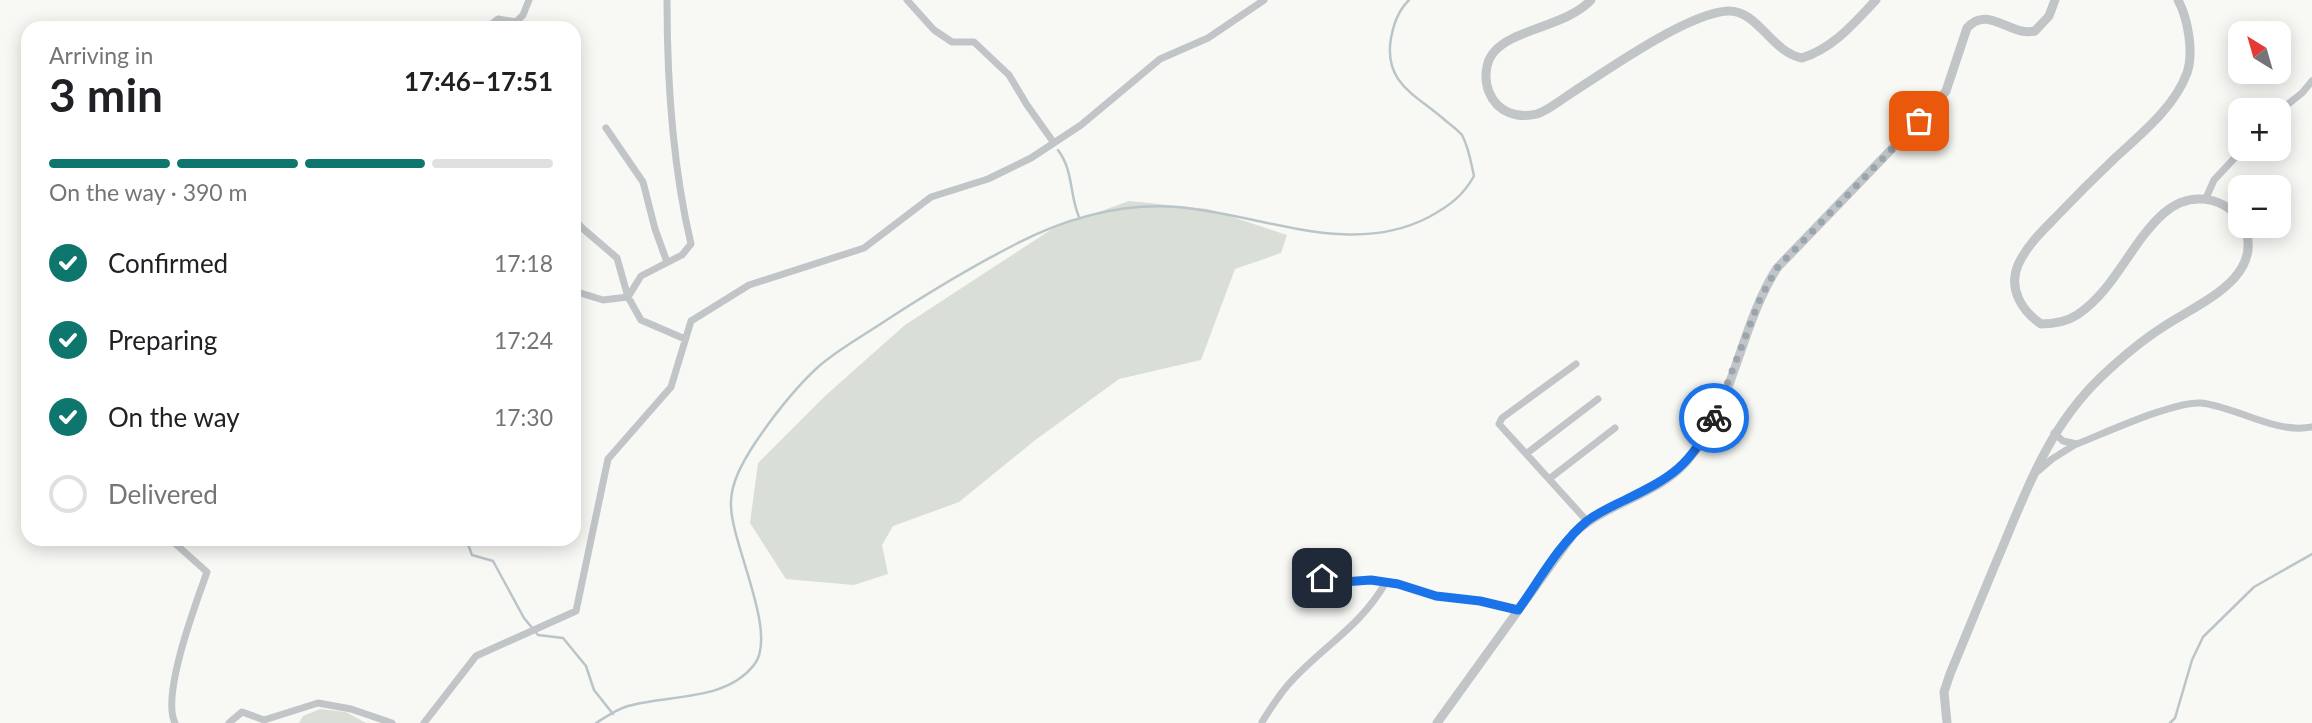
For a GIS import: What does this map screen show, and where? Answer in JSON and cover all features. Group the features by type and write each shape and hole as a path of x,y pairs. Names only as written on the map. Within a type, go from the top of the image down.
{"street":[{"path":"517,21 523,15 529,0"},
{"path":"628,297 641,276 682,255 691,244 676,162 667,62 667,0"},
{"path":"907,0 934,30 952,42 974,42 1009,75 1054,143"},
{"path":"424,723 476,656 576,611 608,459 671,387 691,321 749,285 864,248 931,197 998,174 1054,143 1081,125 1160,59 1208,38 1264,0"},
{"path":"1591,0 1570,16 1507,42 1491,55 1487,66 1488,91 1503,111 1515,115 1539,113 1657,39 1723,11 1734,11 1743,15 1754,22 1784,52 1802,58 1837,40 1877,0"},
{"path":"1437,723 1564,545 1598,513 1664,481 1688,460 1717,411 1760,299 1777,268 1946,91 1962,40 1973,21 1991,19 2020,32 2035,31 2049,16 2055,0"},
{"path":"2178,0 2183,9 2188,33 2189,58 2188,71 2181,86 2154,122 2079,192 2027,250 2017,267 2015,282 2018,299 2025,311 2041,324 2066,321 2077,315 2100,294 2164,213 2183,201 2206,198 2228,207"},
{"path":"2291,102 2312,81"},
{"path":"606,128 643,181 654,229 667,262"},
{"path":"2206,198 2214,180 2232,161"},
{"path":"581,227 617,258 628,297 641,320 685,339"},
{"path":"1947,723 1944,692 1950,674 2031,478 2054,433 2092,387 2115,365 2147,338 2232,282 2247,259 2247,238"},
{"path":"581,293 603,300 628,297"},
{"path":"1576,364 1500,421 1500,428 1587,521"},
{"path":"1526,454 1598,399"},
{"path":"2031,478 2052,459 2077,444 2186,403 2210,405 2289,427 2312,427"},
{"path":"1549,479 1615,428"},
{"path":"2054,433 2063,441 2077,444"},
{"path":"175,723 171,716 173,687 188,626 207,572 178,546"},
{"path":"1322,578 1343,582 1386,582 1436,596 1480,601 1518,610"},
{"path":"1262,722 1288,685 1354,624 1375,600 1386,582"},
{"path":"229,723 242,712 264,720 317,703 351,709 392,723"}],"shaded area":[{"path":"1129,201 1208,209 1287,235 1281,253 1235,269 1201,360 1119,379 1034,441 959,502 893,526 882,545 888,574 854,585 786,579 750,523 758,463 825,396 905,325 1052,229"},
{"path":"320,709 346,712 366,723 299,723 303,716"}],"waterway":[{"path":"596,723 628,706 712,691 742,677 754,665 760,651 758,611 733,522 731,505 733,488 746,457 777,413 818,367 929,293 1035,235 1073,220 1114,210 1176,207 1304,230 1367,234 1399,229 1429,217 1455,200 1474,176 1462,135 1405,87 1392,67 1392,33 1399,13 1409,0"},
{"path":"1058,150 1067,166 1079,217"},
{"path":"469,546 472,555 493,561 524,618 538,635 563,638 586,666 594,690 613,714"},
{"path":"2170,723 2175,718 2192,660 2203,637 2254,587 2312,554"}],"way so far":[{"path":"1714,418 1760,299 1777,268 1919,121"}],"route":[{"path":"1322,578 1343,582 1371,580 1398,584 1424,594 1480,601 1518,610 1574,533 1598,513 1664,481 1676,472 1701,442 1714,418"}]}
